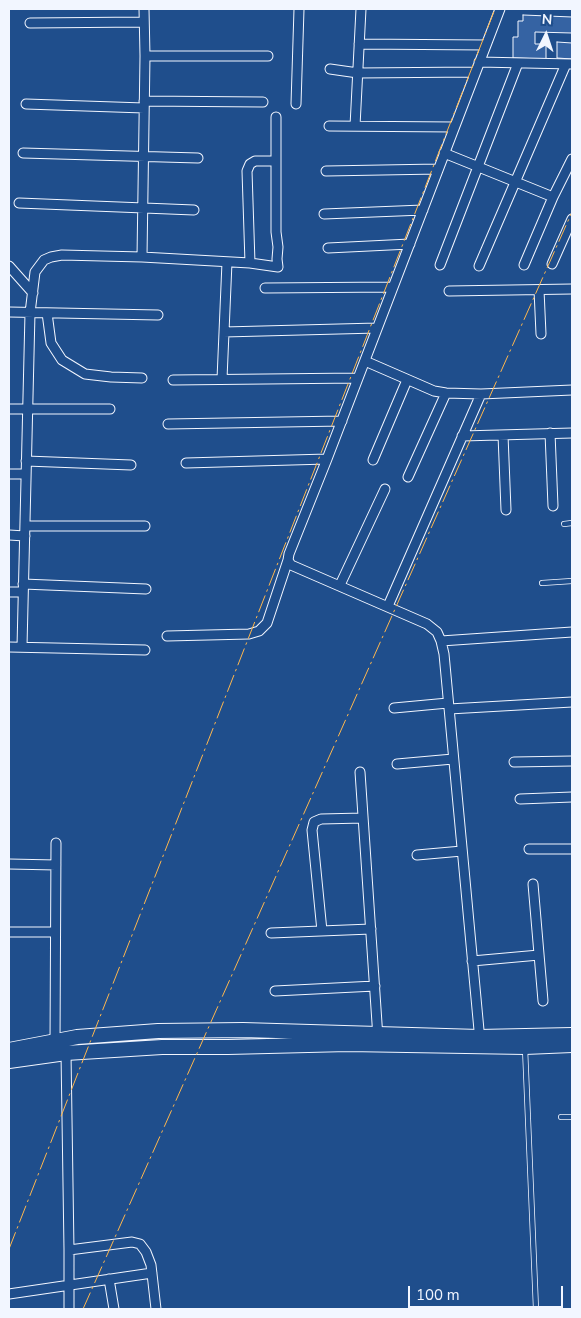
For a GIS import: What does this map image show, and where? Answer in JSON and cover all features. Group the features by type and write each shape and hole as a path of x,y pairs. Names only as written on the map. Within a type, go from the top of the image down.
{"main road":[{"path":"9,1061 59,1049 77,1037 158,1031 243,1030 378,1040 480,1042 525,1047 572,1045"},
{"path":"480,1042 572,1035"},
{"path":"9,1050 59,1049"}],"street":[{"path":"142,257 144,9"},
{"path":"296,104 298,9"},
{"path":"356,126 361,9"},
{"path":"167,636 249,634 259,631 267,623 289,554 500,9"},
{"path":"30,23 144,22"},
{"path":"359,44 486,45"},
{"path":"145,56 268,56"},
{"path":"479,62 569,64 480,266"},
{"path":"440,265 518,63"},
{"path":"330,69 358,73 475,72"},
{"path":"26,104 263,102"},
{"path":"22,647 30,313 35,272 44,260 62,255 250,263 278,267 276,232 276,117"},
{"path":"329,126 454,127"},
{"path":"23,153 198,158"},
{"path":"444,153 553,197"},
{"path":"524,265 572,158"},
{"path":"250,263 247,171 250,164 255,162 276,161"},
{"path":"326,171 438,169"},
{"path":"19,203 194,210"},
{"path":"324,214 423,210"},
{"path":"552,264 568,238 572,219"},
{"path":"328,248 410,244"},
{"path":"222,379 227,262"},
{"path":"9,266 33,293"},
{"path":"265,288 393,287"},
{"path":"449,290 572,289"},
{"path":"539,290 541,334"},
{"path":"9,312 158,315"},
{"path":"47,313 51,343 62,360 85,374 142,378"},
{"path":"224,332 377,328"},
{"path":"365,361 434,391 446,393 481,394 572,390"},
{"path":"173,380 358,378"},
{"path":"374,460 408,380"},
{"path":"408,476 446,393"},
{"path":"388,606 481,394"},
{"path":"9,409 110,409"},
{"path":"168,424 342,420"},
{"path":"550,433 553,506"},
{"path":"462,436 572,433"},
{"path":"504,435 506,510"},
{"path":"186,463 327,459"},
{"path":"26,461 131,465"},
{"path":"9,474 26,474"},
{"path":"340,585 385,489"},
{"path":"25,526 145,526"},
{"path":"9,535 24,536"},
{"path":"288,560 292,565 427,624 437,632 441,641 480,1042"},
{"path":"9,592 23,588 146,589"},
{"path":"441,641 572,632"},
{"path":"9,646 145,650"},
{"path":"394,708 572,702"},
{"path":"397,764 453,759"},
{"path":"514,762 572,761"},
{"path":"360,772 378,1040"},
{"path":"520,799 572,797"},
{"path":"322,931 312,830 314,822 322,819 364,818"},
{"path":"56,843 55,932 59,1049 70,1250 69,1309"},
{"path":"529,849 572,849"},
{"path":"417,855 462,851"},
{"path":"9,864 56,865"},
{"path":"533,884 543,1001"},
{"path":"271,933 371,929"},
{"path":"9,932 55,932"},
{"path":"472,961 539,955"},
{"path":"275,991 375,986"},
{"path":"70,1250 132,1242 140,1244 146,1252 151,1265 156,1309"},
{"path":"9,1294 152,1273"},
{"path":"109,1279 114,1309"}],"lane":[{"path":"564,524 572,523"},
{"path":"542,583 572,581"},
{"path":"525,1047 536,1309"},
{"path":"561,1117 572,1117"}],"building":[{"path":"523,15 572,17 572,33 535,32 535,44 546,44 546,59 513,58 513,37 518,37 518,21 523,21"},
{"path":"557,42 572,43 572,59 557,58"}],"power":[{"path":"9,1249 495,9"},
{"path":"83,1309 572,212"}]}
